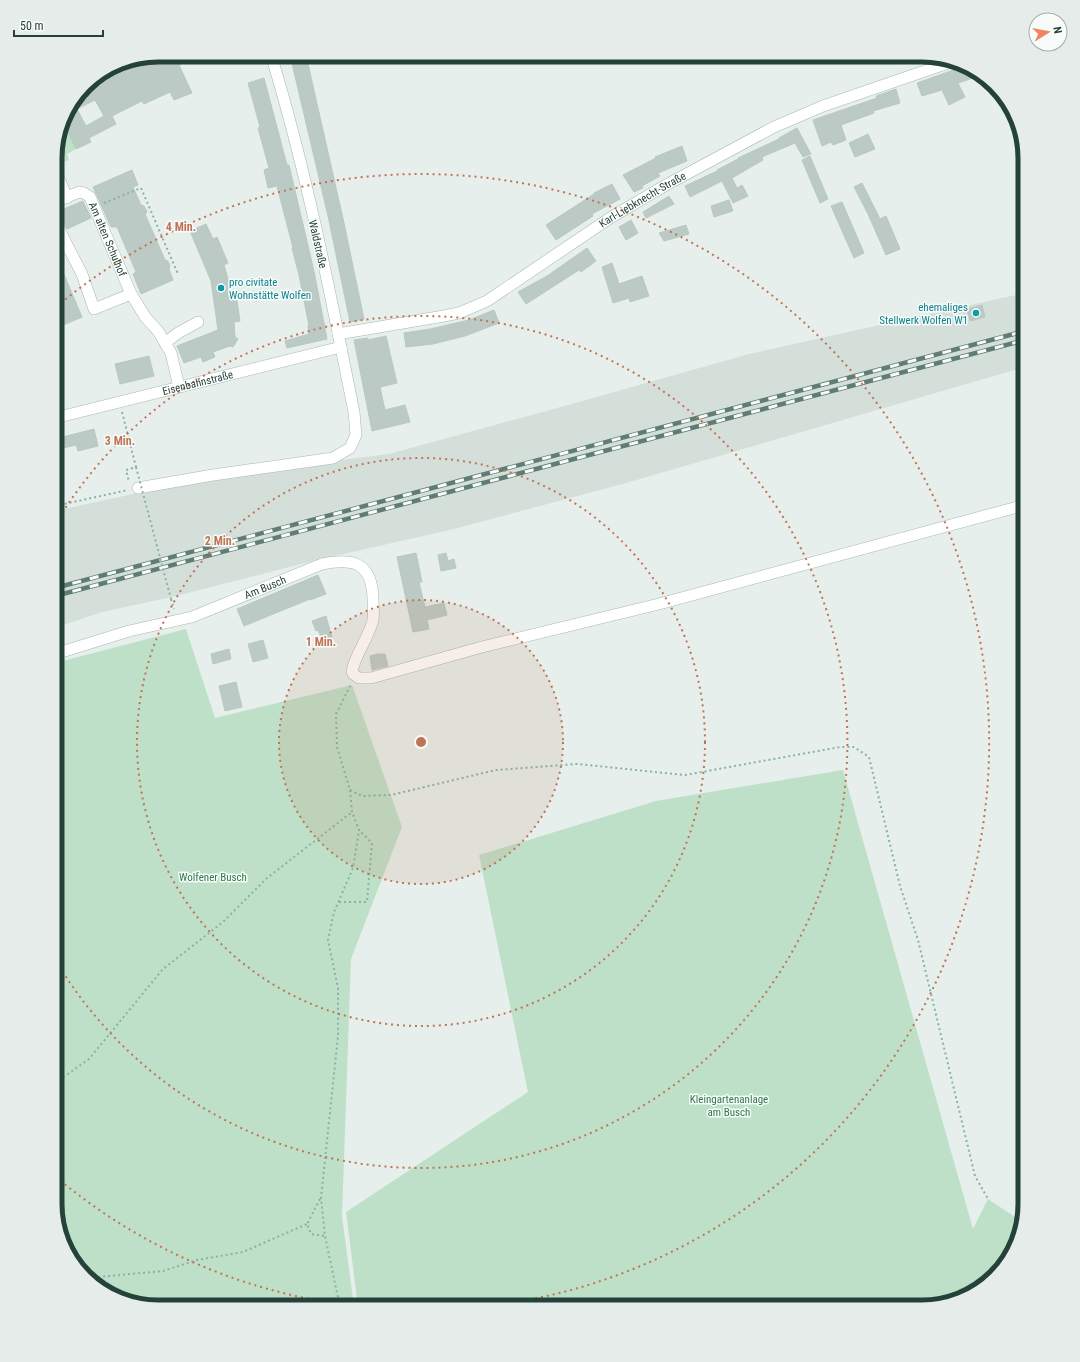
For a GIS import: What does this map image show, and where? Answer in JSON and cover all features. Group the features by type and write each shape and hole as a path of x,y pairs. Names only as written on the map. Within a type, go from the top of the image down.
{"street":[{"name":"Waldstraße","path":"134,489 214,475 333,458 350,448 356,435 354,412 341,347 296,148 273,62"},
{"name":"Karl-Liebknecht-Straße","path":"338,334 444,316 473,308 487,301 616,214 671,182 774,127 823,106 944,64"},
{"path":"62,186 67,198"},
{"name":"Am alten Schulhof","path":"62,200 78,192 84,193 90,197 131,294 146,318 158,331 171,353 179,387"},
{"path":"62,235 82,274 94,309 131,294"},
{"path":"165,343 178,333 198,322"},
{"name":"Eisenbahnstraße","path":"62,416 341,347"},
{"path":"355,676 359,678 371,678 482,647 659,604 1018,507"},
{"name":"Am Busch","path":"62,652 110,636 192,617 322,564 349,562 360,566 367,572 371,581 373,592 373,620 368,635 352,668 355,676"}],"path":[{"path":"94,207 141,188 178,274"},
{"path":"119,402 171,599"},
{"path":"62,504 134,489 126,470 136,468"},
{"path":"339,902 367,902 372,843 359,830 352,812 350,790 337,747 336,714 355,676"},
{"path":"350,790 362,796 391,795 496,770 576,764 685,776 840,747 854,747 869,757 900,886 918,940 974,1176 988,1199"},
{"path":"62,1078 89,1059 163,969 224,922 267,878 352,812"},
{"path":"339,1300 320,1198 338,1036 338,988 328,940 334,912 353,868 359,830"},
{"path":"95,1276 98,1277 163,1271 197,1260 243,1252 307,1224 320,1198"},
{"path":"307,1224 311,1234 326,1236"}],"shaded area":[{"path":"1018,295 1018,369 626,483 450,530 321,559 176,596 102,612 62,626 62,509 215,476 389,454 749,354"}],"green space":[{"path":"66,129 76,149 67,154 69,160 62,163 62,151"},
{"name":"Wolfener Busch","path":"186,629 215,718 352,685 402,827 351,959 342,1216 353,1300 158,1300 133,1297 121,1293 104,1284 78,1258 72,1247 64,1223 62,1204 62,661"},
{"name":"Kleingartenanlage am Busch","path":"843,770 973,1229 988,1199 1017,1218 1013,1235 1002,1258 976,1284 965,1290 947,1297 922,1300 357,1300 346,1212 528,1092 479,855 656,801"}],"building":[{"path":"158,62 185,62 179,65 192,93 174,100 170,92 144,104 142,101 112,116 116,124 89,138 91,142 76,149 66,129 69,121 82,99 104,78 121,69 133,65","holes":["95,100 104,116 86,126 77,109"]},
{"path":"292,62 308,62 364,319 350,322 328,216"},
{"path":"958,69 974,78 958,83 965,97 949,105 942,90 922,96 917,83"},
{"path":"264,78 287,165 289,165 314,271 327,339 287,348 285,341 309,334 309,326 293,248 277,186 268,188 264,170 269,168 248,83"},
{"path":"896,89 900,103 873,111 874,113 841,125 846,140 833,145 831,142 822,146 813,120 877,98 876,96"},
{"path":"797,128 811,154 803,157 795,143 762,157 763,160 732,178 737,188 742,185 748,196 733,203 722,181 690,197 685,186 717,171 738,158 779,139"},
{"path":"868,134 875,149 855,157 849,143"},
{"path":"682,146 687,161 658,173 660,176 642,186 643,188 634,192 623,175 656,158 655,157"},
{"path":"810,156 828,199 820,203 802,160"},
{"path":"132,170 138,185 133,187 141,205 144,206 147,212 145,214 165,260 168,261 173,280 141,294 133,274 136,272 117,227 111,227 93,187"},
{"path":"862,183 880,219 886,216 900,249 886,255 854,187"},
{"path":"612,184 620,199 592,214 593,216 556,240 546,225 594,193"},
{"path":"669,196 674,204 646,218 643,212"},
{"path":"729,200 733,211 714,217 711,206"},
{"path":"83,201 91,218 67,229 62,218 62,210"},
{"path":"842,202 864,253 854,258 831,206"},
{"path":"631,220 638,233 626,240 619,227"},
{"name":"pro civitate Wohnstätte Wolfen","path":"206,224 213,239 217,237 228,263 224,265 231,295 236,294 240,321 234,322 235,337 238,339 233,347 230,346 213,352 215,357 203,362 201,357 184,363 177,346 218,330 211,281 190,231"},
{"path":"686,225 689,234 664,241 659,233"},
{"path":"587,248 596,261 581,272 579,270 526,304 518,292 547,276"},
{"path":"612,263 619,284 642,276 649,296 630,302 629,298 613,303 602,267"},
{"path":"62,270 82,317 62,326"},
{"name":"ehemaliges Stellwerk Wolfen W1","path":"982,305 985,317 970,321 967,309"},
{"path":"494,310 499,323 465,336 433,344 406,347 404,333 469,320"},
{"path":"386,336 397,383 380,387 385,410 405,405 410,422 372,431 354,340 368,338 368,340"},
{"path":"149,356 154,376 120,384 115,364"},
{"path":"94,429 98,446 78,451 76,445 62,448 62,437"},
{"path":"416,553 422,582 419,582 425,607 444,603 447,615 427,620 429,629 413,632 397,557"},
{"path":"446,553 448,561 454,559 456,568 441,571 438,555"},
{"path":"318,575 326,594 244,626 237,609"},
{"path":"326,616 332,638 323,642 312,621"},
{"path":"263,640 268,658 253,662 248,644"},
{"path":"229,649 231,659 213,664 211,654"},
{"path":"385,654 388,666 372,670 370,656"},
{"path":"236,682 242,707 225,711 219,686"}],"railway":[{"path":"62,586 1018,333"},
{"path":"62,594 1018,342"}],"place":[{"name":"pro civitate Wohnstätte Wolfen","path":"221,288"},
{"name":"ehemaliges Stellwerk Wolfen W1","path":"976,313"}]}
